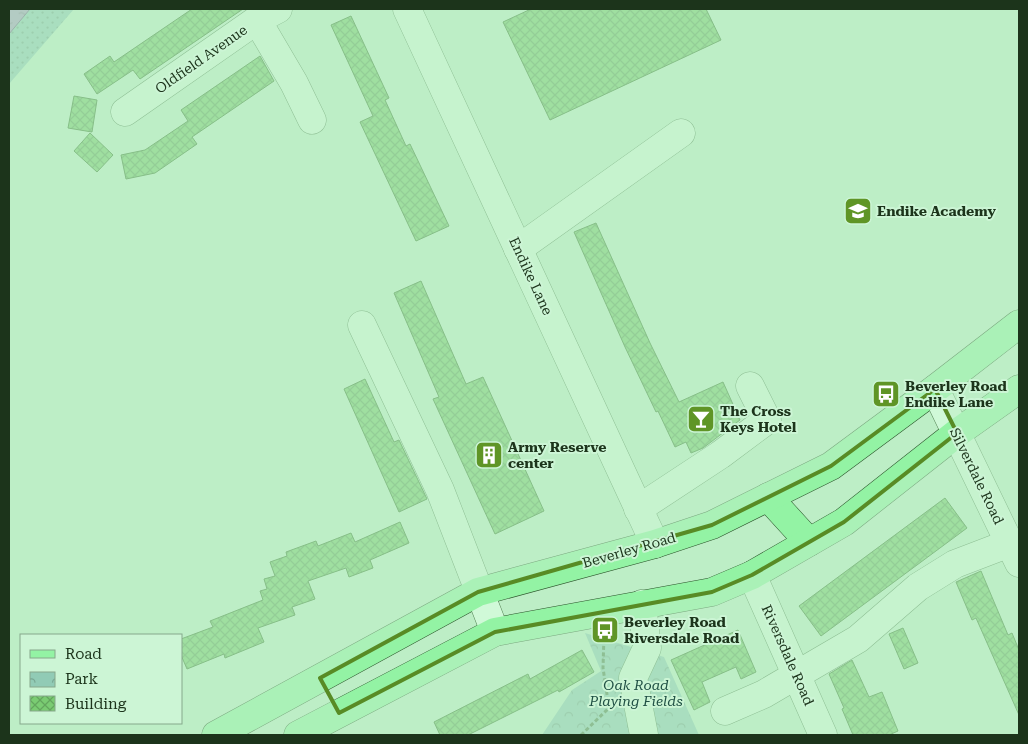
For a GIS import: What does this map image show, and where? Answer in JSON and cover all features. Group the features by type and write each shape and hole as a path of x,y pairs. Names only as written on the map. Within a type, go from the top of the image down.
{"main road":[{"name":"Beverley Road","path":"216,735 478,592 655,544 712,525 830,466 935,389 1019,324"},
{"path":"298,735 495,632 712,592 752,575 844,522 957,433 1019,389"},
{"path":"768,497 809,542"},
{"path":"320,678 339,713"}],"street":[{"name":"Endike Lane","path":"407,9 655,544"},
{"path":"266,13 294,83 312,120"},
{"name":"Oldfield Avenue","path":"125,112 266,13"},
{"path":"518,249 681,133"},
{"path":"362,324 440,490 495,632"},
{"path":"638,508 720,456 766,420 750,386"},
{"name":"Silverdale Road","path":"935,389 1014,553"},
{"path":"725,711 764,694 858,639 918,587 955,564 1014,553"},
{"name":"Riversdale Road","path":"752,575 823,735"},
{"path":"631,606 647,648 633,678 644,735"}],"path":[{"path":"582,735 609,708 603,668 604,625 631,606"}],"highlighted area":[{"path":"935,389 957,433 844,522 752,575 712,592 495,632 339,713 320,678 478,592 712,525 831,466"}],"green space":[{"path":"30,9 74,9 9,84 9,34"},
{"name":"Oak Road Playing Fields","path":"585,633 664,657 699,735 542,735 572,690 601,671"}],"water":[{"path":"9,9 30,9 9,34"}],"building":[{"path":"192,9 243,9 140,79 133,70 97,94 84,74 110,56 114,62"},
{"path":"531,9 706,9 721,40 550,120 503,22"},
{"path":"351,16 389,98 385,100 406,146 410,144 449,226 416,241 360,122 373,116 331,25"},
{"path":"260,56 274,81 192,137 197,144 155,173 126,179 121,155 145,150 188,121 181,110"},
{"path":"74,96 97,100 92,132 68,128"},
{"path":"90,133 113,155 97,172 74,151"},
{"path":"596,223 679,402 723,382 740,420 703,448 691,453 686,442 675,447 625,347 574,232"},
{"name":"Army Reserve center","path":"421,281 466,384 483,377 544,511 495,534 433,399 439,397 394,293"},
{"path":"365,379 394,442 399,440 427,499 399,512 344,389"},
{"path":"945,498 967,528 821,636 799,606"},
{"path":"400,522 409,543 370,560 373,568 349,577 346,568 308,581 315,599 292,607 295,615 258,628 264,642 225,658 224,654 187,669 182,657 182,639 213,627 210,621 263,600 260,591 267,589 264,579 275,576 270,562 287,556 286,552 316,541 318,546 351,533 355,542"},
{"path":"981,571 1008,635 1012,633 1019,650 1019,715 976,618 972,620 956,582"},
{"path":"903,628 918,663 904,669 889,634"},
{"path":"738,630 756,672 741,679 736,667 702,682 710,702 694,710 671,660"},
{"path":"582,650 594,672 559,692 558,690 468,735 440,735 434,722 528,674 530,679"},
{"path":"852,660 869,697 882,692 898,731 889,735 853,735 842,709 844,708 829,674"}],"place":[{"name":"Endike Academy","path":"858,211"},
{"name":"Beverley Road Endike Lane","path":"886,394"},
{"name":"The Cross Keys Hotel","path":"701,419"},
{"name":"Army Reserve center","path":"489,455"},
{"name":"Beverley Road Riversdale Road","path":"605,630"}]}
